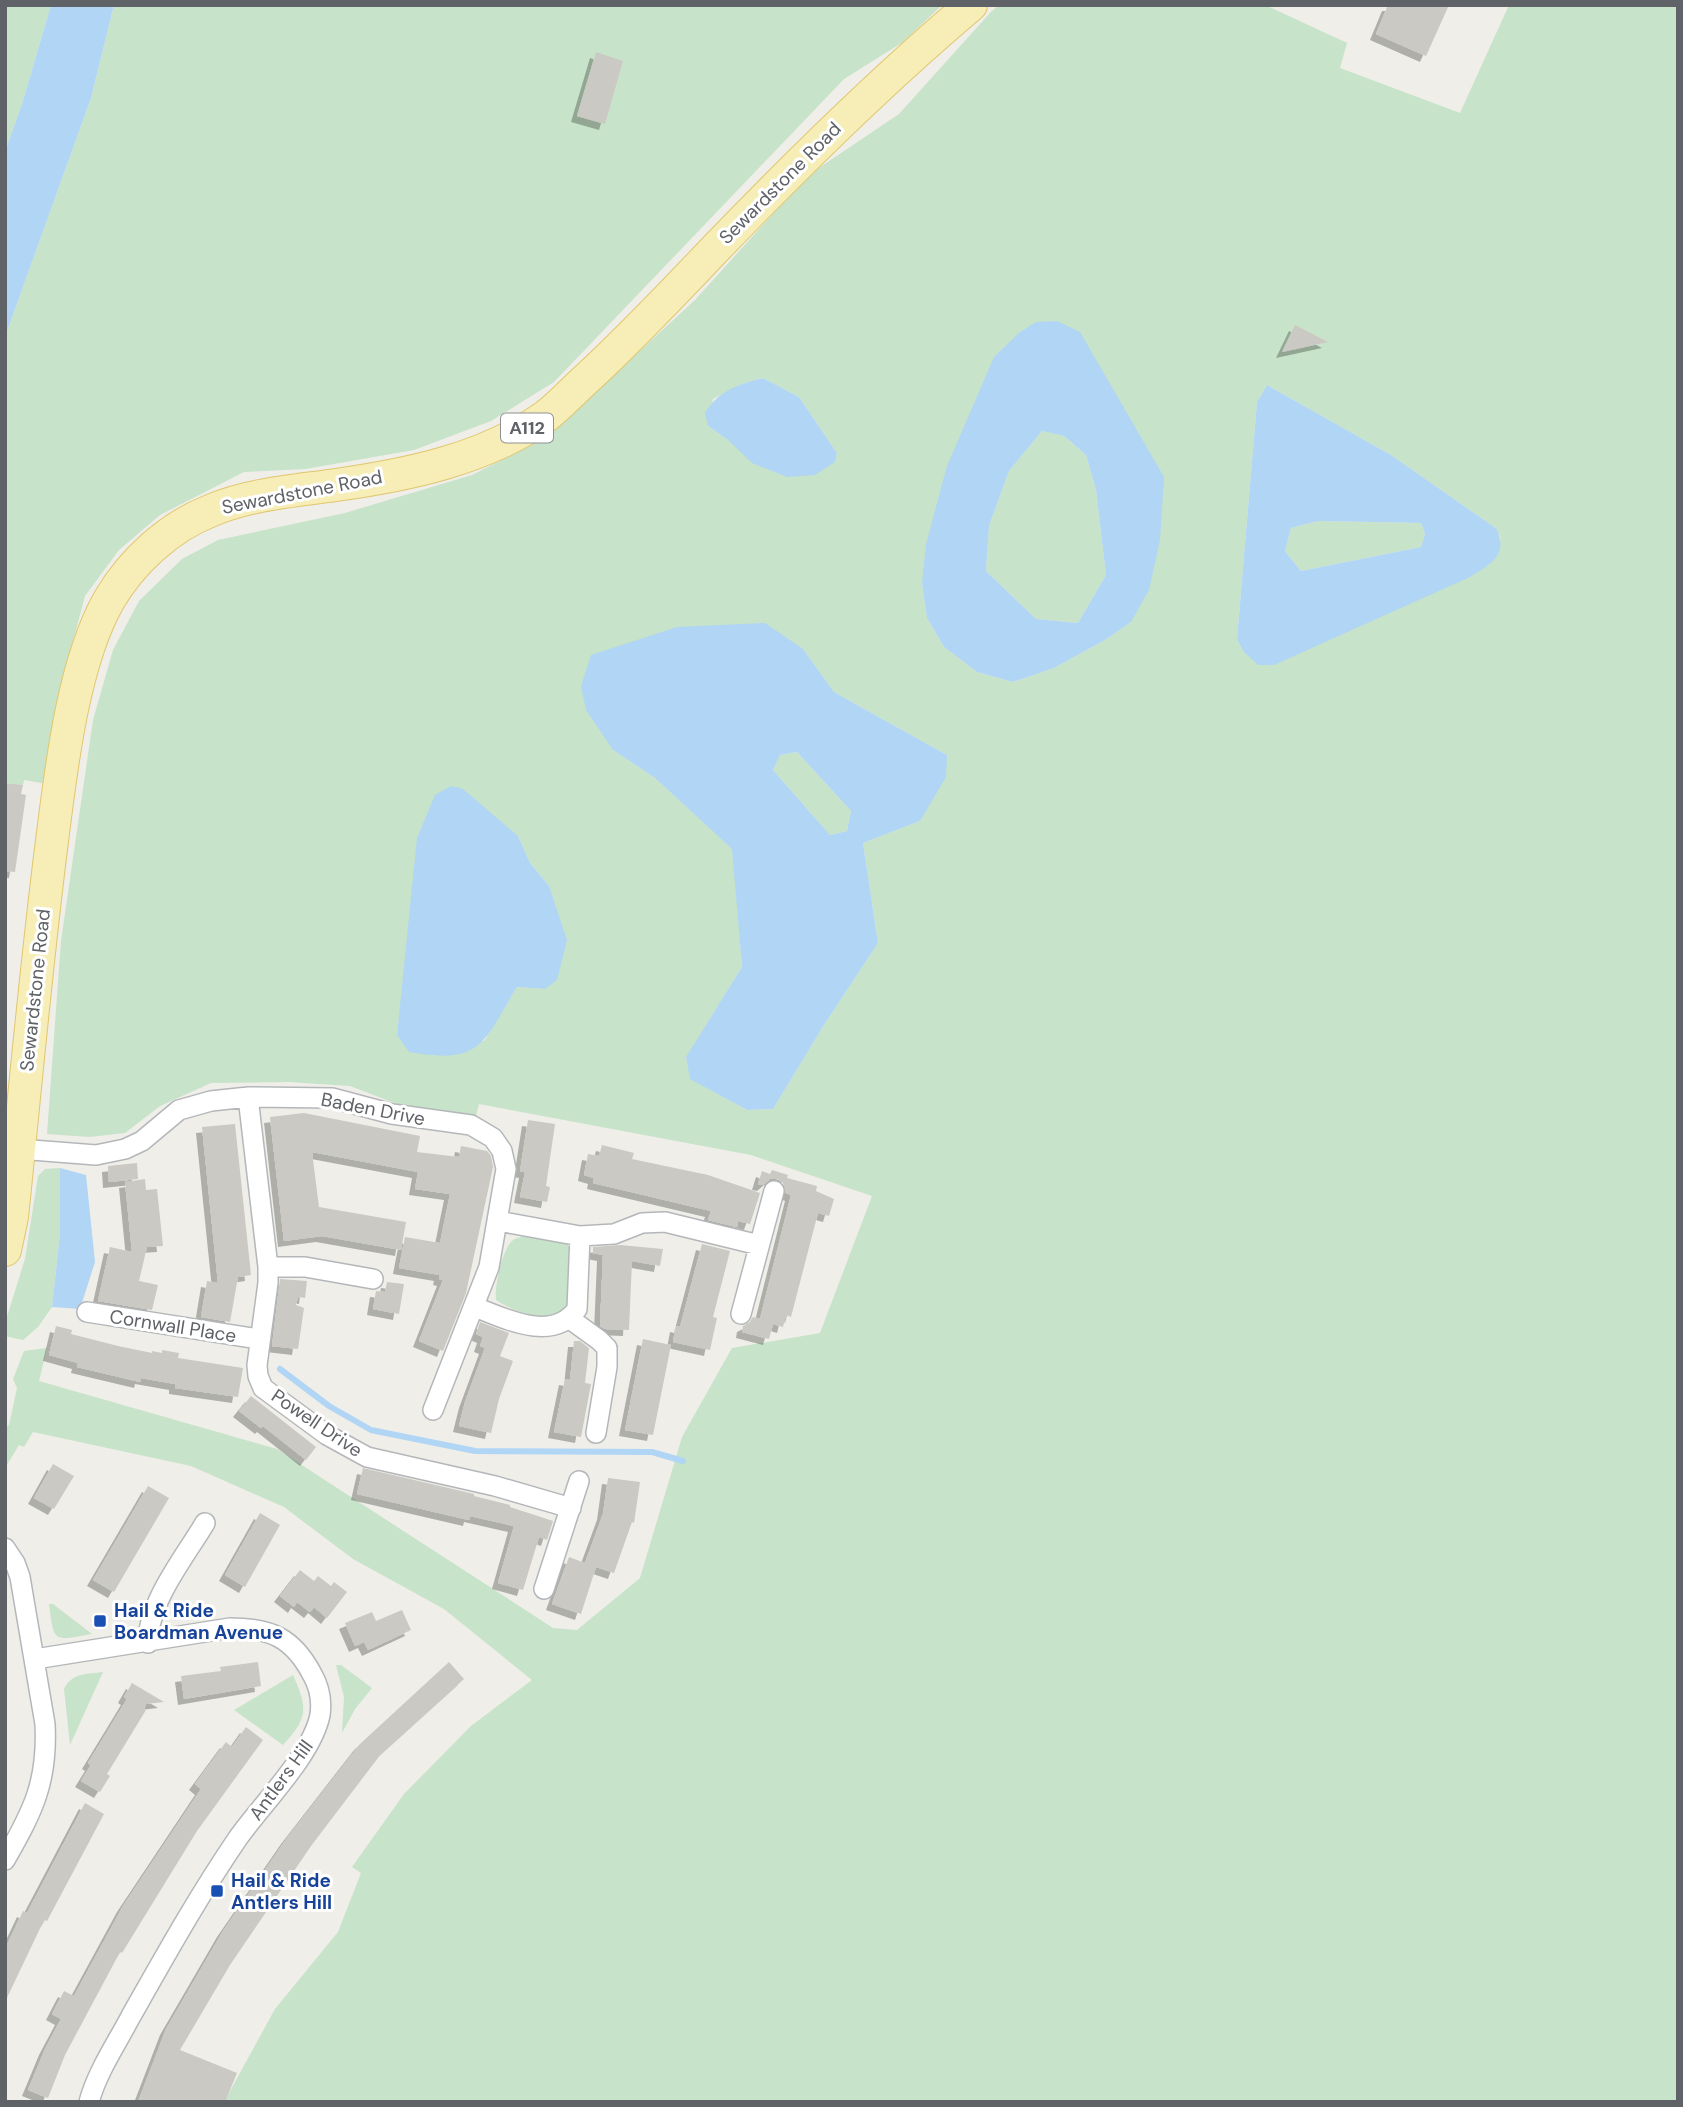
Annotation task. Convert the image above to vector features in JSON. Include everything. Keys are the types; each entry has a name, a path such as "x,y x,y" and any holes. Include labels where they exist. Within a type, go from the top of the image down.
{"main road":[{"name":"Sewardstone Road","path":"5,1250 12,1217 36,966 68,740 79,681 91,641 108,601 128,573 158,544 187,522 211,510 244,500 419,470 476,452 519,433 548,414 615,353 766,196 887,77 971,5"}],"street":[{"name":"Baden Drive","path":"19,1149 96,1155 125,1149 142,1141 180,1110 211,1101 248,1097 332,1098 391,1114 471,1125 493,1138 502,1151 506,1170 489,1267 433,1410"},
{"name":"Powell Drive","path":"248,1097 268,1267 259,1339 258,1376 263,1388 327,1435 367,1457 495,1486 570,1508"},
{"path":"741,1314 774,1191"},
{"path":"498,1221 580,1236 614,1234 642,1223 665,1223 759,1245"},
{"path":"475,1307 511,1321 543,1327 561,1324 570,1319 578,1309 580,1236"},
{"path":"268,1267 304,1267 373,1279"},
{"name":"Cornwall Place","path":"88,1312 259,1339"},
{"path":"570,1319 607,1348 607,1367 596,1433"},
{"path":"544,1590 579,1480"},
{"path":"148,1643 148,1628 156,1606 205,1523"},
{"path":"5,1548 20,1577 45,1724 46,1748 43,1775 30,1817 5,1860"},
{"name":"Antlers Hill","path":"35,1659 230,1628 265,1631 297,1649 315,1679 320,1695 320,1714 314,1734 237,1839 161,1962 89,2102"}],"green space":[{"path":"5,5 51,5 5,152"},
{"path":"114,5 942,5 903,42 844,79 554,382 491,421 414,450 305,469 244,472 160,515 119,550 85,596 60,690 47,784 24,780 23,785 5,783 5,337 91,98"},
{"path":"999,5 1265,5 1347,43 1340,68 1460,113 1509,5 1678,5 1678,2102 224,2102 275,2009 338,1932 361,1873 352,1867 404,1794 471,1726 532,1680 444,1609 353,1559 284,1507 191,1466 33,1432 24,1447 19,1445 5,1468 5,1428 9,1425 17,1388 13,1379 24,1351 47,1348 39,1381 277,1449 553,1628 577,1630 640,1578 682,1437 732,1348 820,1333 872,1196 751,1155 479,1104 476,1116 397,1104 350,1086 289,1082 211,1083 160,1106 125,1133 90,1137 47,1134 61,941 93,720 113,650 139,601 182,559 218,540 345,513 472,475 544,439 695,300 807,176 899,114","holes":["1057,321 1131,622 1105,640 1054,668 1013,682 977,672 944,647 927,618 922,584 1020,332 1036,323","763,378 799,397 837,453 835,462 728,440 708,426 713,399 745,383","1267,385 1391,455 1497,529 1501,539 1243,651 1237,639 1257,402","803,649 834,692 947,755 920,821 863,843 878,943 773,1109 747,1110 691,1079 686,1058 742,967 733,849 655,778 613,750","518,836 530,863 549,886 545,989 517,987 484,1041 397,1035 408,941"]},
{"path":"1042,431 1064,436 1086,455 1096,490 1106,575 1078,623 1036,619 986,571 989,526 1009,471"},
{"path":"1318,521 1421,523 1425,534 1421,547 1301,571 1285,551 1291,528"},
{"path":"797,752 851,811 847,831 830,835 773,770 780,755"},
{"path":"60,1168 60,1234 52,1307 38,1327 23,1340 5,1336 5,1323 25,1259 38,1176 45,1169"},
{"path":"527,1235 568,1244 571,1251 570,1306 554,1319 524,1313 496,1300 505,1252 513,1240"},
{"path":"49,1604 53,1604 92,1634 70,1638 58,1636 52,1626"},
{"path":"336,1665 341,1665 372,1688 355,1709 342,1733 344,1697"},
{"path":"103,1672 70,1745 64,1689 75,1677"},
{"path":"293,1675 301,1696 303,1713 297,1727 283,1745 234,1710"}],"water":[{"path":"51,5 114,5 91,98 5,337 5,152"},
{"path":"1057,321 1080,332 1164,477 1160,540 1149,590 1131,622 1105,640 1054,668 1013,682 977,672 944,647 927,618 922,584 926,544 947,466 994,357 1020,332 1036,322","holes":["1042,431 1064,436 1086,455 1096,490 1106,575 1078,623 1036,619 986,571 989,526 1009,471"]},
{"path":"763,378 799,397 837,453 835,462 815,475 787,477 752,463 728,440 708,426 705,413 716,399 738,386"},
{"path":"1267,385 1391,455 1497,529 1500,546 1496,558 1470,577 1274,665 1258,665 1243,651 1237,639 1257,402","holes":["1318,521 1421,523 1425,534 1421,547 1301,571 1285,551 1291,528"]},
{"path":"765,623 803,649 834,692 947,755 946,777 920,821 863,843 878,943 773,1109 747,1110 690,1079 686,1057 742,967 732,849 655,778 613,750 586,710 581,686 591,655 677,627","holes":["797,752 851,811 847,831 830,835 773,770 780,755"]},
{"path":"451,786 463,789 518,836 530,863 549,886 567,940 557,980 545,989 517,987 496,1023 478,1045 466,1052 433,1055 409,1052 397,1035 417,838 435,795"},
{"path":"60,1168 86,1175 95,1262 80,1309 52,1307 60,1234"}],"building":[{"path":"1388,5 1449,5 1426,56 1376,34"},
{"path":"596,52 623,61 605,124 577,116"},
{"path":"1295,325 1328,342 1282,352"},
{"path":"5,783 23,785 21,794 26,795 15,872 5,871"},
{"path":"304,1113 420,1136 417,1152 459,1157 461,1146 487,1151 491,1156 493,1167 466,1293 443,1351 419,1341 443,1280 439,1279 440,1275 399,1268 405,1237 440,1243 450,1194 415,1189 418,1172 312,1152 319,1207 406,1222 401,1250 322,1236 284,1241 270,1117"},
{"path":"528,1120 555,1124 546,1186 550,1187 547,1202 520,1197 525,1172 520,1171"},
{"path":"235,1124 251,1275 238,1277 230,1322 201,1317 207,1281 218,1283 202,1127"},
{"path":"602,1145 634,1153 632,1159 708,1175 760,1193 750,1224 738,1221 737,1227 708,1220 711,1211 593,1183 594,1178 584,1175 588,1154 599,1156"},
{"path":"137,1163 138,1179 109,1182 108,1166"},
{"path":"772,1170 788,1175 787,1178 817,1186 816,1191 834,1199 829,1216 818,1213 791,1317 786,1315 783,1327 773,1324 769,1339 742,1332 743,1326 753,1317 760,1319 791,1195 786,1193 783,1183 778,1179 770,1179 763,1185 758,1184 762,1171 770,1174"},
{"path":"145,1179 146,1190 157,1189 163,1246 147,1247 139,1281 158,1285 152,1310 98,1301 110,1247 132,1252 125,1182"},
{"path":"702,1244 730,1251 713,1317 717,1318 710,1350 673,1342 676,1326 680,1327"},
{"path":"620,1245 663,1249 660,1266 632,1261 629,1330 605,1329 600,1326 603,1255 593,1253 593,1247"},
{"path":"280,1279 307,1281 305,1298 298,1297 296,1305 304,1308 298,1349 272,1346"},
{"path":"387,1282 404,1284 399,1314 373,1309 376,1291 385,1292"},
{"path":"480,1322 509,1333 500,1356 513,1361 499,1399 491,1433 459,1426 485,1348 480,1346 483,1337 476,1334"},
{"path":"56,1326 72,1330 71,1334 118,1346 152,1353 162,1353 162,1350 179,1353 178,1358 243,1368 238,1397 175,1388 175,1384 141,1378 140,1382 77,1367 78,1363 49,1355"},
{"path":"643,1339 671,1345 653,1435 625,1430"},
{"path":"574,1341 580,1341 589,1348 585,1383 591,1384 581,1437 554,1432 565,1379 570,1380"},
{"path":"251,1396 316,1447 306,1460 239,1411"},
{"path":"53,1464 74,1476 54,1509 34,1498"},
{"path":"363,1468 474,1494 553,1521 547,1540 539,1537 523,1590 498,1583 514,1526 470,1516 469,1520 357,1494"},
{"path":"608,1478 640,1482 634,1523 632,1522 614,1573 596,1567 581,1614 552,1604 569,1557 585,1563 603,1514"},
{"path":"148,1486 169,1498 114,1592 93,1580"},
{"path":"260,1513 280,1525 245,1587 225,1575"},
{"path":"300,1570 314,1581 318,1576 331,1586 334,1582 347,1592 327,1618 314,1607 310,1612 297,1602 294,1607 280,1596"},
{"path":"402,1610 411,1630 368,1650 364,1642 355,1646 345,1623 372,1612 376,1621"},
{"path":"258,1662 261,1686 184,1699 181,1676 221,1671 220,1667"},
{"path":"449,1662 464,1679 381,1754 311,1846 230,1965 180,2050 237,2073 225,2102 138,2102 166,2029 223,1931 287,1838 360,1744"},
{"path":"132,1683 164,1702 146,1704 146,1710 107,1774 110,1776 100,1792 81,1781 91,1765 88,1763 127,1699 124,1697"},
{"path":"246,1727 263,1740 197,1831 122,1953 120,1952 65,2055 48,2098 28,2090 61,2019 52,2014 64,1991 74,1996 123,1906 201,1789 195,1784 226,1742 232,1747"},
{"path":"85,1803 104,1814 47,1921 44,1920 5,2002 5,1949 23,1911 27,1913"}],"waterway":[{"path":"280,1369 329,1406 371,1430 475,1451 652,1452 683,1461"}],"place":[{"name":"Hail & Ride Boardman Avenue","path":"100,1621"},
{"name":"Hail & Ride Antlers Hill","path":"217,1891"}]}
